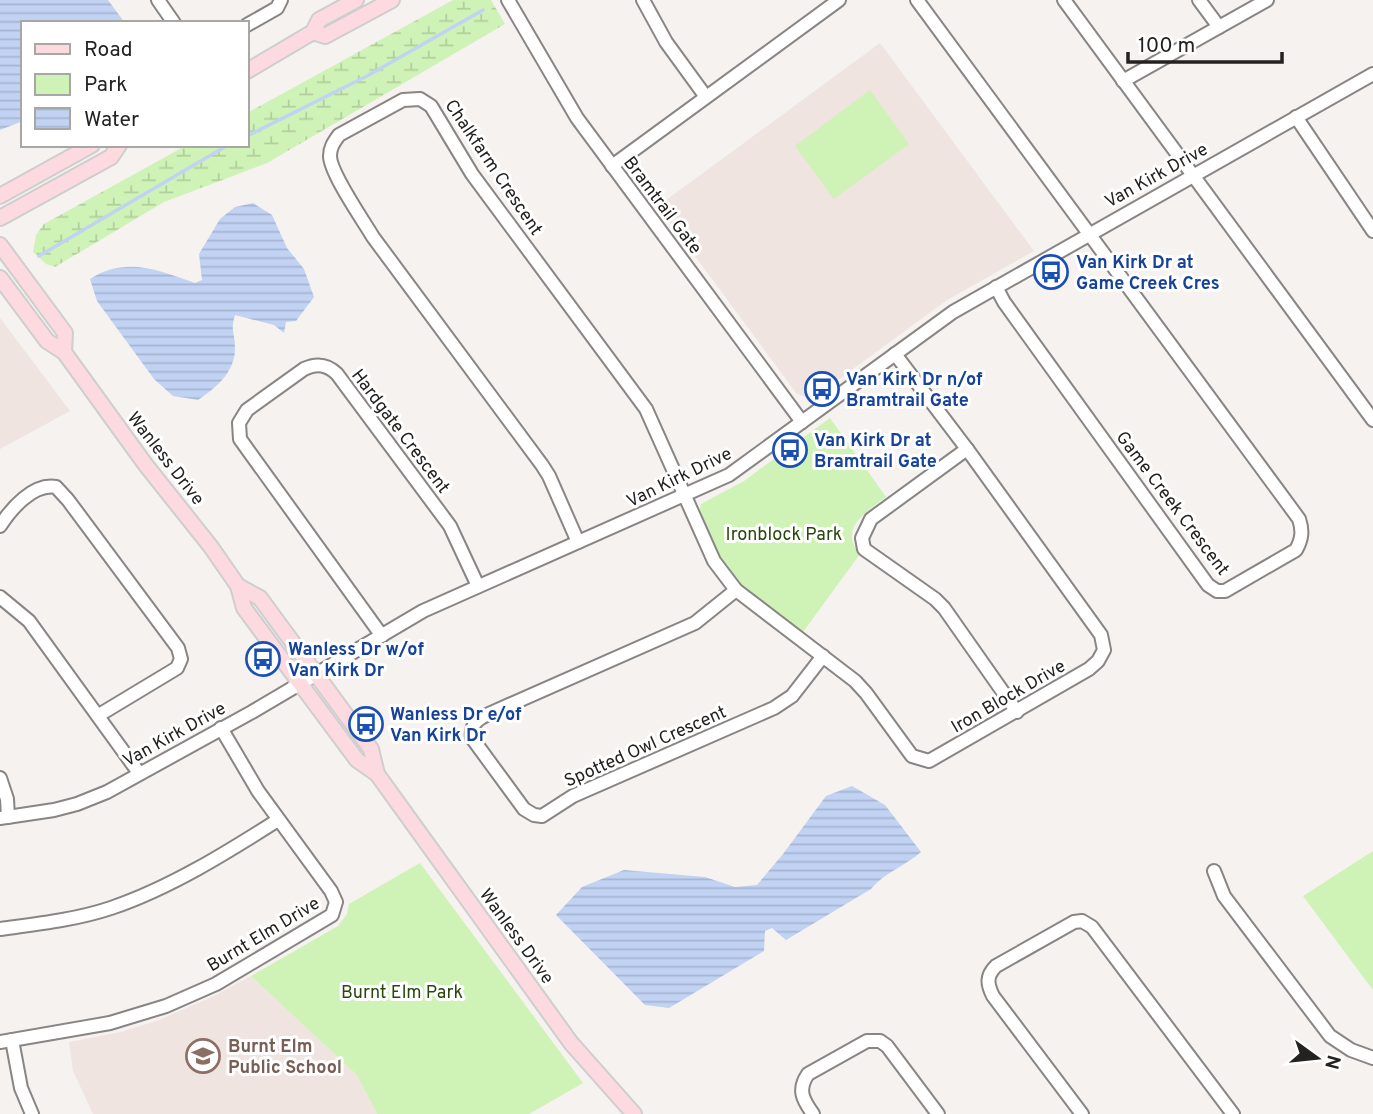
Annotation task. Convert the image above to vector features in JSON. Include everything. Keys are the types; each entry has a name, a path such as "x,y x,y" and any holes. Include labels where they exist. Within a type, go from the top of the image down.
{"main road":[{"path":"248,70 313,32 319,20 356,0"},
{"path":"313,32 326,36 392,0"},
{"path":"0,196 88,147"},
{"path":"0,218 111,157 118,147"},
{"name":"Wanless Drive","path":"0,245 65,333 64,352"},
{"name":"Wanless Drive","path":"0,278 47,341 64,352 145,464 211,547 239,586 244,608 357,760 377,774 571,1043 634,1114"},
{"name":"Wanless Drive","path":"239,586 260,598 317,674 371,748 377,774"}],"street":[{"path":"158,0 173,21"},
{"path":"248,24 277,8 281,0"},
{"name":"Bramtrail Gate","path":"508,0 564,100 802,422"},
{"path":"643,0 666,42 706,97"},
{"path":"612,166 839,0"},
{"path":"917,0 1089,233"},
{"path":"1064,0 1373,420"},
{"path":"1199,0 1219,27"},
{"path":"1124,81 1267,0"},
{"name":"Van Kirk Drive","path":"4,818 76,804 107,792 300,684 423,611 729,475 953,312 1192,174 1373,74"},
{"name":"Chalkfarm Crescent","path":"578,542 549,475 373,237 331,165 330,152 339,135 403,100 420,99 431,106 472,174 646,409 685,495"},
{"path":"1296,117 1373,231"},
{"name":"Game Creek Crescent","path":"996,287 1208,585 1217,591 1225,591 1296,550 1302,529 1299,519 1089,233"},
{"name":"Iron Block Drive","path":"685,495 715,561 736,590 823,656 866,693 905,749 917,759 936,759 1089,669 1098,661 1104,650 1101,635 895,354"},
{"name":"Hardgate Crescent","path":"383,636 240,439 239,423 247,411 304,369 324,365 337,374 450,526 478,586"},
{"path":"967,449 871,519 862,538 864,549 944,608 1017,712"},
{"path":"0,526 9,512 31,494 44,488 56,487 178,648 181,659 177,668 99,715"},
{"name":"Spotted Owl Crescent","path":"736,590 695,623 475,722 471,729 472,738 524,809 534,815 547,814 573,796 774,708 792,696 823,656"},
{"path":"0,597 29,621 139,773"},
{"name":"Burnt Elm Drive","path":"6,1041 123,1020 166,1006 216,984 332,915 336,906 334,897 258,791 220,728"},
{"path":"0,778 7,799 4,818"},
{"path":"0,929 76,918 130,901 169,884 278,820"},
{"path":"1214,871 1224,897 1329,1036 1351,1050 1373,1058"},
{"path":"1082,1114 993,996 988,980 990,972 996,966 1074,922 1083,921 1092,927 1233,1114"},
{"path":"813,1114 802,1096 803,1082 808,1074 867,1041 874,1040 887,1046 938,1114"},
{"path":"6,1041 32,1114"}],"shaded area":[{"path":"880,43 1034,251 947,300 812,399 797,394 658,206"},
{"path":"0,318 70,411 0,449"},
{"name":"Burnt Elm Public School","path":"251,976 357,1075 377,1114 93,1114 73,1071 69,1042 121,1032 159,1020 212,997"}],"green space":[{"path":"453,0 491,0 505,24 267,163 164,202 55,267 46,264 33,252 36,235 44,224 183,147 248,147 248,112"},
{"path":"870,90 909,144 834,199 795,146"},
{"name":"Ironblock Park","path":"830,418 886,497 864,514 853,528 854,545 860,554 803,632 739,584 719,555 700,510 701,504 744,481"},
{"path":"1373,851 1373,990 1303,896"},
{"name":"Burnt Elm Park","path":"420,863 583,1083 529,1114 377,1114 357,1075 251,976 338,926 347,914 349,904"}],"water":[{"path":"0,0 108,0 124,21 21,21 21,122 0,130"},
{"path":"253,203 272,215 287,248 304,269 314,297 296,321 286,322 284,333 274,325 235,315 234,357 224,378 198,400 173,396 154,379 97,301 90,279 116,268 129,267 155,270 195,283 202,280 199,254 220,219 235,207"},
{"path":"852,786 885,805 921,852 882,878 871,889 786,940 772,928 765,931 764,951 669,1008 645,1005 556,915 582,887 624,870 705,877 735,887 757,885 826,796"}],"waterway":[{"path":"248,136 367,76 483,10"},
{"path":"39,256 225,147"}],"place":[{"name":"Van Kirk Dr at Game Creek Cres","path":"1051,272"},
{"name":"Van Kirk Dr n/of Bramtrail Gate","path":"822,389"},
{"name":"Van Kirk Dr at Bramtrail Gate","path":"790,450"},
{"name":"Wanless Dr w/of Van Kirk Dr","path":"263,659"},
{"name":"Wanless Dr e/of Van Kirk Dr","path":"366,724"},
{"name":"Burnt Elm Public School","path":"203,1056"}]}
